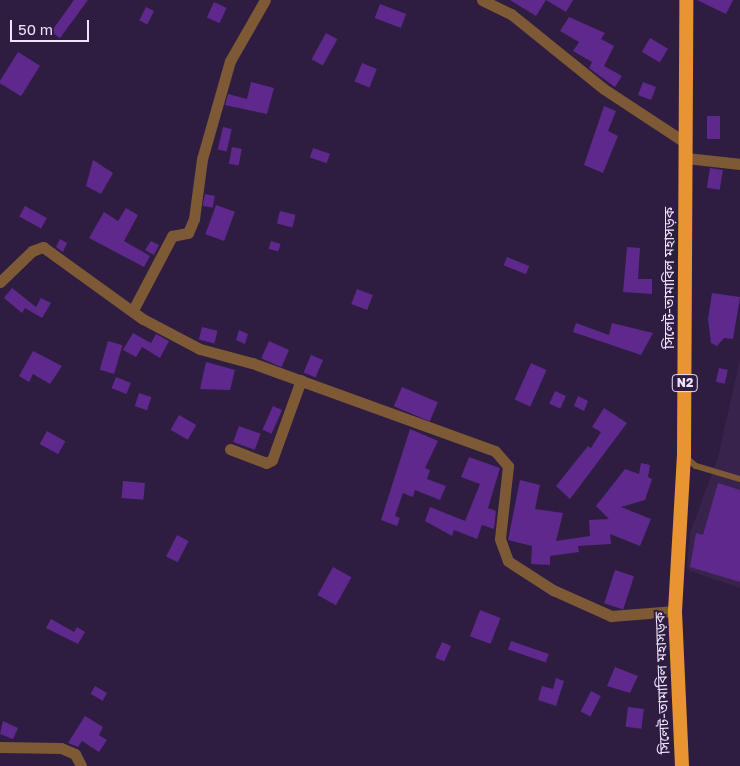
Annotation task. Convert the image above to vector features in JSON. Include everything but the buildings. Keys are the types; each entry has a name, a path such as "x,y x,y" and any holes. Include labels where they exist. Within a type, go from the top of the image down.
{"highway":[{"name":"সিলেট-তামাবিল মহাসড়ক","path":"682,766 675,611 684,456 686,0"}],"street":[{"path":"133,310 172,236 188,233 194,219 202,159 230,60 265,0"},
{"path":"482,0 511,14 604,89 686,143"},
{"path":"686,158 740,164"},
{"path":"0,282 32,250 43,248 133,310 200,349 301,380 495,451 508,466 500,539 508,561 553,590 611,616 675,611"},
{"path":"230,449 266,463 272,460 301,380"},
{"path":"0,747 61,748 75,754 81,766"}],"lane":[{"path":"684,456 696,466 740,479"}],"shaded area":[{"path":"740,359 740,588 690,571 687,567 690,533 718,458"}]}
